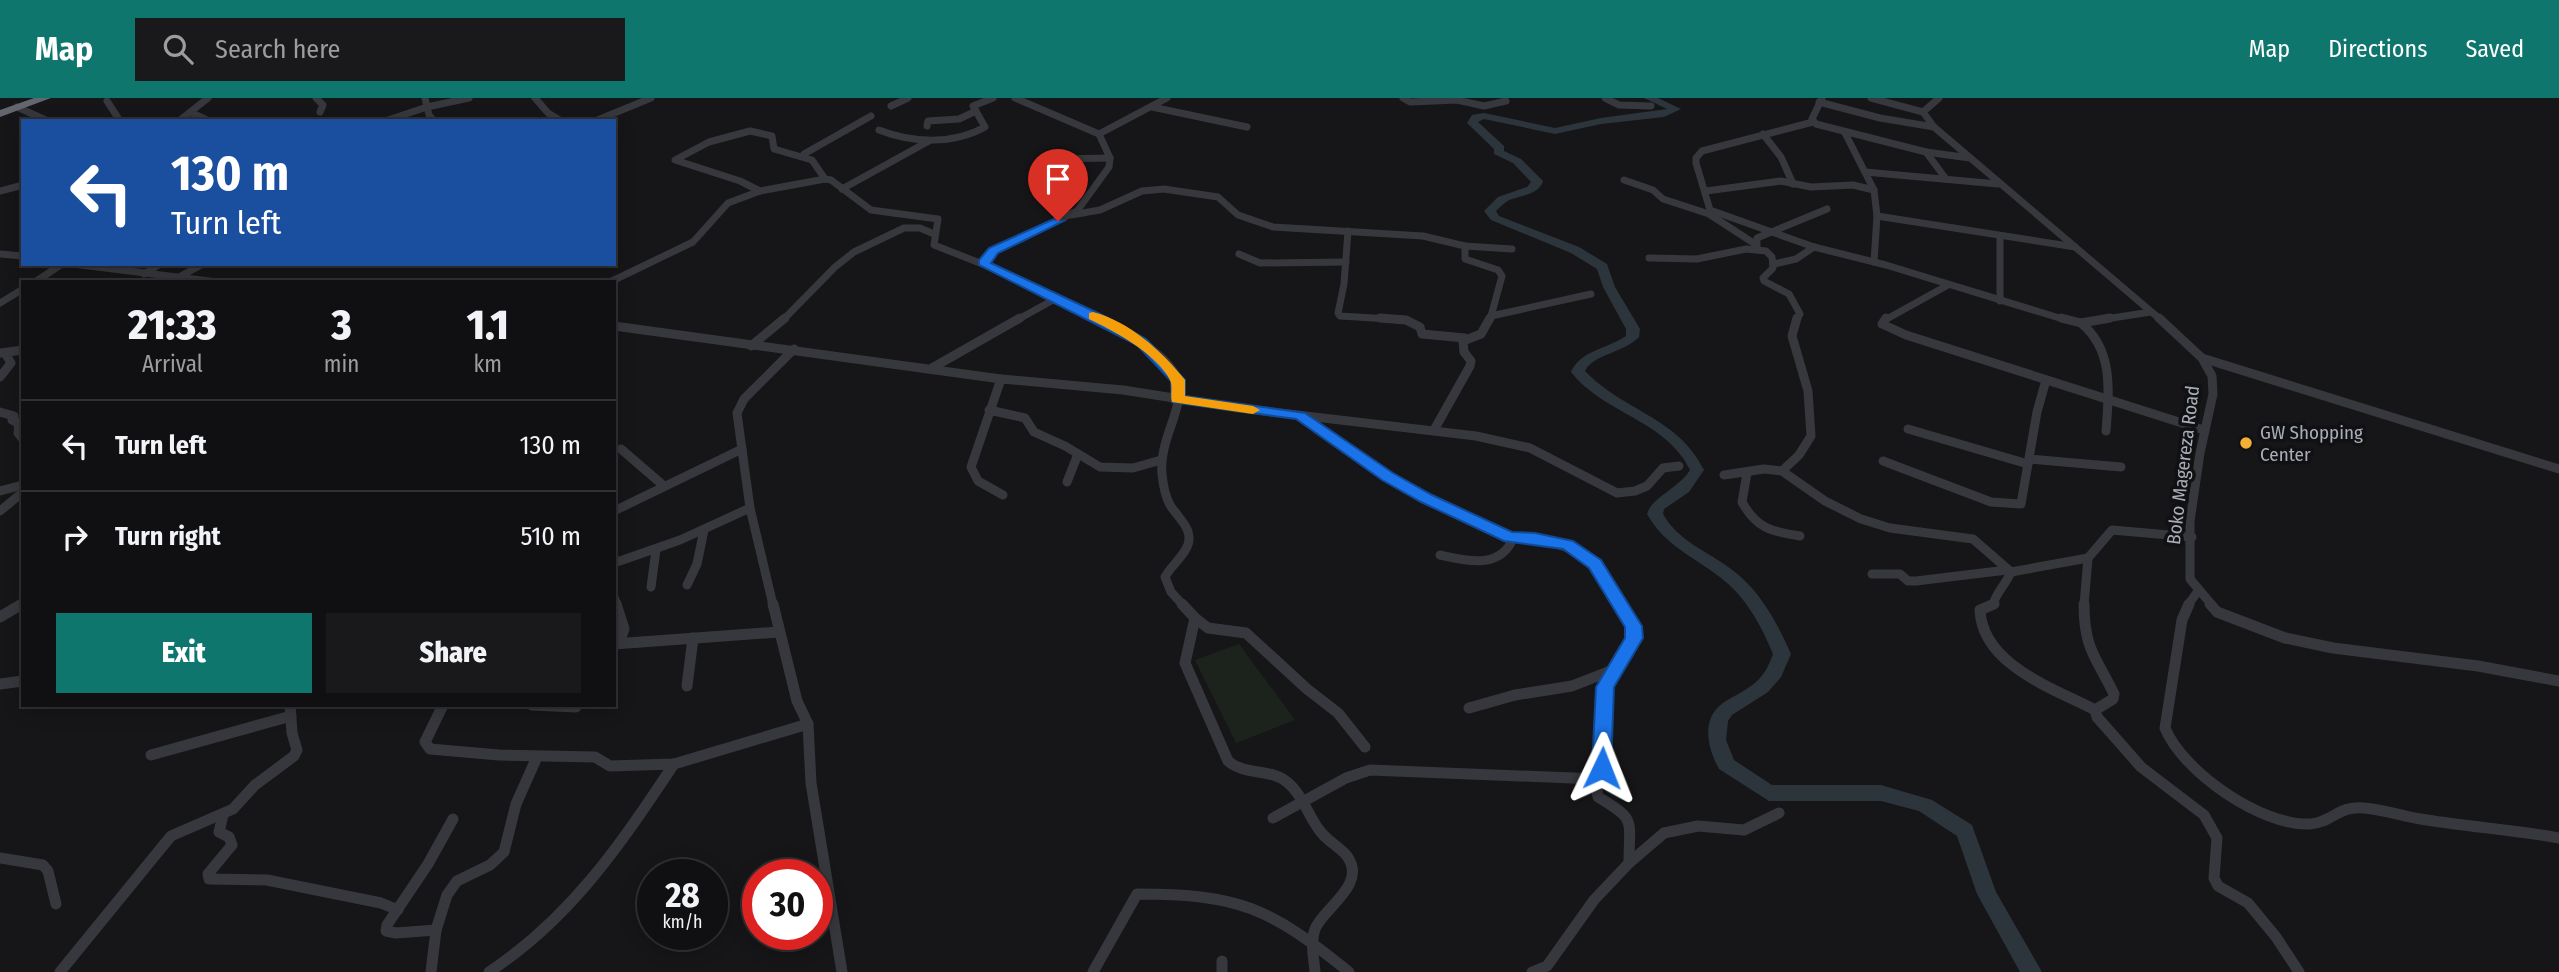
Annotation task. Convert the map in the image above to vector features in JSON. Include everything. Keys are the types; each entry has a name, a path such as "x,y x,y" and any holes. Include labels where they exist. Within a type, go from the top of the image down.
{"highway":[{"path":"0,114 46,98"}],"street":[{"path":"182,119 208,98"},
{"path":"316,98 323,105 320,112"},
{"path":"425,98 433,119"},
{"path":"391,119 427,107 469,98"},
{"path":"535,98 548,113 558,119"},
{"path":"600,119 651,98"},
{"path":"891,106 908,98"},
{"path":"842,189 930,141 983,129 985,124 976,111 975,104 993,98"},
{"path":"1015,98 1065,117 1099,134 1110,158 1109,167 1082,206 1071,215"},
{"path":"1099,134 1167,98"},
{"path":"1403,98 1410,102 1457,100 1484,106 1506,100"},
{"path":"1605,98 1619,105 1651,106"},
{"path":"1871,98 1923,112 1939,98"},
{"path":"1813,122 1820,100 1880,118 1934,127"},
{"path":"107,101 119,119"},
{"path":"17,107 44,119"},
{"path":"1152,107 1247,127"},
{"path":"927,126 928,121 959,119 976,111"},
{"name":"Boko Magereza Road","path":"1923,112 1934,127 2202,358 2212,376 2213,394 2204,430 2190,521 2190,579 2198,591"},
{"path":"192,113 205,119"},
{"path":"804,154 871,116"},
{"path":"1970,158 1926,152 1845,133 1813,122 1708,148 1698,154 1696,163 1706,191 1708,207 1714,213 1770,233 2044,315 2086,324 2151,312"},
{"path":"760,191 740,181 675,160 738,133 754,130 772,136 774,149 804,154 818,166 825,179 871,210 938,219 934,245 985,265 1123,330 1142,342 1178,380 1177,399 1161,460 1169,502 1188,529 1190,542 1165,577 1171,592 1195,618 1210,629 1238,629 1246,633 1307,689 1338,713 1365,747"},
{"path":"879,130 894,137 930,141"},
{"path":"1845,133 1874,190 1877,216 1874,262"},
{"path":"1763,134 1781,157 1793,184"},
{"path":"1926,152 1946,178"},
{"path":"1055,159 1110,158"},
{"path":"1865,172 1999,184"},
{"path":"614,280 693,242 729,203 760,191 825,179"},
{"path":"1624,180 1653,190 1663,199 1709,214 1744,243 1768,255 1774,264"},
{"path":"1706,191 1770,182 1811,187 1853,185 1874,190"},
{"path":"0,191 21,186"},
{"path":"985,265 988,256 1002,245 1071,215 1100,210 1142,191 1164,189 1218,197 1238,215 1273,227 1423,236 1465,246 1512,249"},
{"path":"1756,247 1757,238 1827,209"},
{"path":"1877,216 2076,247"},
{"path":"751,346 779,326 835,267 854,252 904,228 920,228 934,234"},
{"path":"1348,231 1338,313 1340,316 1406,320 1420,327 1422,334 1465,338 1485,331 1492,316 1501,273 1462,257 1465,246"},
{"path":"2000,236 2000,301"},
{"path":"1649,258 1705,258 1744,243"},
{"path":"1782,471 1809,442 1812,427 1804,376 1791,336 1800,314 1798,307 1789,294 1763,278 1774,264 1796,259 1814,247"},
{"path":"0,254 21,256"},
{"path":"1239,254 1260,263 1346,262"},
{"path":"38,280 59,266"},
{"path":"84,266 198,280"},
{"path":"101,269 106,266"},
{"path":"143,274 157,266"},
{"path":"179,278 200,266"},
{"path":"1948,285 1886,318 1882,324 1906,335 2204,430"},
{"path":"0,303 21,290"},
{"path":"1492,316 1591,294"},
{"path":"932,368 1055,299"},
{"path":"2086,324 2106,365 2106,431"},
{"path":"616,326 1001,379 1123,390 1300,416 1434,430 1516,443 1617,493 1635,491 1647,486 1663,468 1679,466"},
{"path":"1434,430 1470,366 1471,361 1462,347 1465,338"},
{"path":"794,349 738,406 750,508 797,701 808,724 811,783 842,972"},
{"path":"3,353 21,350"},
{"path":"0,376 11,363 3,353"},
{"path":"2202,358 2559,469"},
{"path":"1001,379 971,467 978,481 1003,495"},
{"path":"1883,461 1991,502 2016,505 2024,499 2037,412 2046,380"},
{"path":"989,410 1025,418 1031,430 1106,468 1133,468 1161,460"},
{"path":"0,412 14,416 12,420 19,423 18,433 21,437"},
{"path":"1300,416 1388,476 1426,498 1509,538 1535,538 1567,544 1595,564 1633,626 1634,638 1630,649 1605,687 1604,755 1597,779 1598,797 1625,813 1629,820 1629,863"},
{"path":"1908,429 2029,461 2120,467"},
{"path":"621,449 664,486"},
{"path":"616,510 742,449"},
{"path":"1067,482 1078,454"},
{"path":"1724,475 1764,469 1782,471 1825,501 1861,519 1890,528 1973,539 1982,544 2009,571"},
{"path":"1747,473 1742,502 1756,525 1769,532 1800,536"},
{"path":"0,491 21,486"},
{"path":"0,511 21,494"},
{"path":"616,562 656,550 750,508"},
{"path":"687,585 697,564 704,530"},
{"path":"1872,574 1900,574 1908,581 1916,581 2009,571 2088,558 2097,554 2106,533 2112,530 2192,537"},
{"path":"1440,555 1475,562 1486,561 1503,554 1512,544 1509,538"},
{"path":"651,587 656,550"},
{"path":"2088,558 2085,576 2085,625 2091,654 2113,694 2113,699 2095,710"},
{"path":"2009,571 2006,585 1994,599 1994,605 1980,610 1978,618 1985,632 2001,653 2043,687 2095,710 2119,745 2141,767 2204,815 2217,838 2214,878 2218,886 2248,903 2276,937 2299,972"},
{"path":"2559,681 2479,666 2333,648 2285,638 2217,612 2198,591 2182,620 2165,728 2171,743 2185,761 2211,783 2268,814 2294,822 2320,822 2337,811 2351,807 2559,838"},
{"path":"616,603 624,629 617,643"},
{"path":"0,617 21,604"},
{"path":"1195,618 1185,663 1228,761 1240,770 1276,775 1284,780 1293,788 1318,828 1348,857 1350,875 1343,897 1318,923 1312,945 1315,972"},
{"path":"617,643 779,632"},
{"path":"687,686 693,638"},
{"path":"1469,708 1515,695 1572,686 1616,668"},
{"path":"0,684 18,681"},
{"path":"442,707 426,738 426,747 537,757 595,757 610,766 674,764 808,724"},
{"path":"61,972 162,844 171,836 223,815 255,785 296,754 290,710 151,755"},
{"path":"431,972 436,930 452,886 464,876 499,859 504,852 516,804 537,757"},
{"path":"489,972 527,948 602,868 674,764"},
{"path":"1273,818 1303,805 1350,775 1384,769 1597,779"},
{"path":"1532,972 1548,969 1577,922 1629,863 1664,833 1698,826 1744,830 1779,813"},
{"path":"223,815 219,832 229,837 232,845 208,874 209,879 282,882 381,903 398,910"},
{"path":"436,930 389,933 387,925 428,864 453,818"},
{"path":"0,858 43,865 48,871 56,904"},
{"path":"1093,972 1138,894 1210,897 1237,902 1264,913 1349,972"}],"shaded area":[{"path":"1239,644 1295,720 1236,743 1195,660"}],"waterway":[{"path":"1649,98 1676,109 1664,114 1601,121 1555,131 1484,116 1476,117 1472,123 1500,148 1498,152 1517,161 1537,181 1536,186 1531,189 1502,199 1490,211 1495,218 1575,250 1603,267 1609,287 1633,329 1632,337 1615,349 1587,359 1578,372 1606,396 1660,428 1689,454 1697,470 1683,489 1657,507 1655,514 1668,534 1726,573 1744,589 1766,621 1782,654 1775,672 1762,687 1726,710 1719,719 1717,740 1726,764 1769,793 1881,793 1925,805 1965,831 1987,894 2031,972"}],"slow traffic":[{"path":"1093,316 1123,330 1154,353 1178,380 1180,393 1177,399 1253,410"}],"place":[{"name":"GW Shopping Center","path":"2246,443"}],"route":[{"path":"1058,221 1002,245 988,256 985,265 1123,330 1142,342 1178,380 1180,393 1177,399 1300,416 1388,476 1426,498 1509,538 1535,538 1567,544 1595,564 1633,626 1634,638 1630,649 1609,677 1605,687 1602,768"}]}
